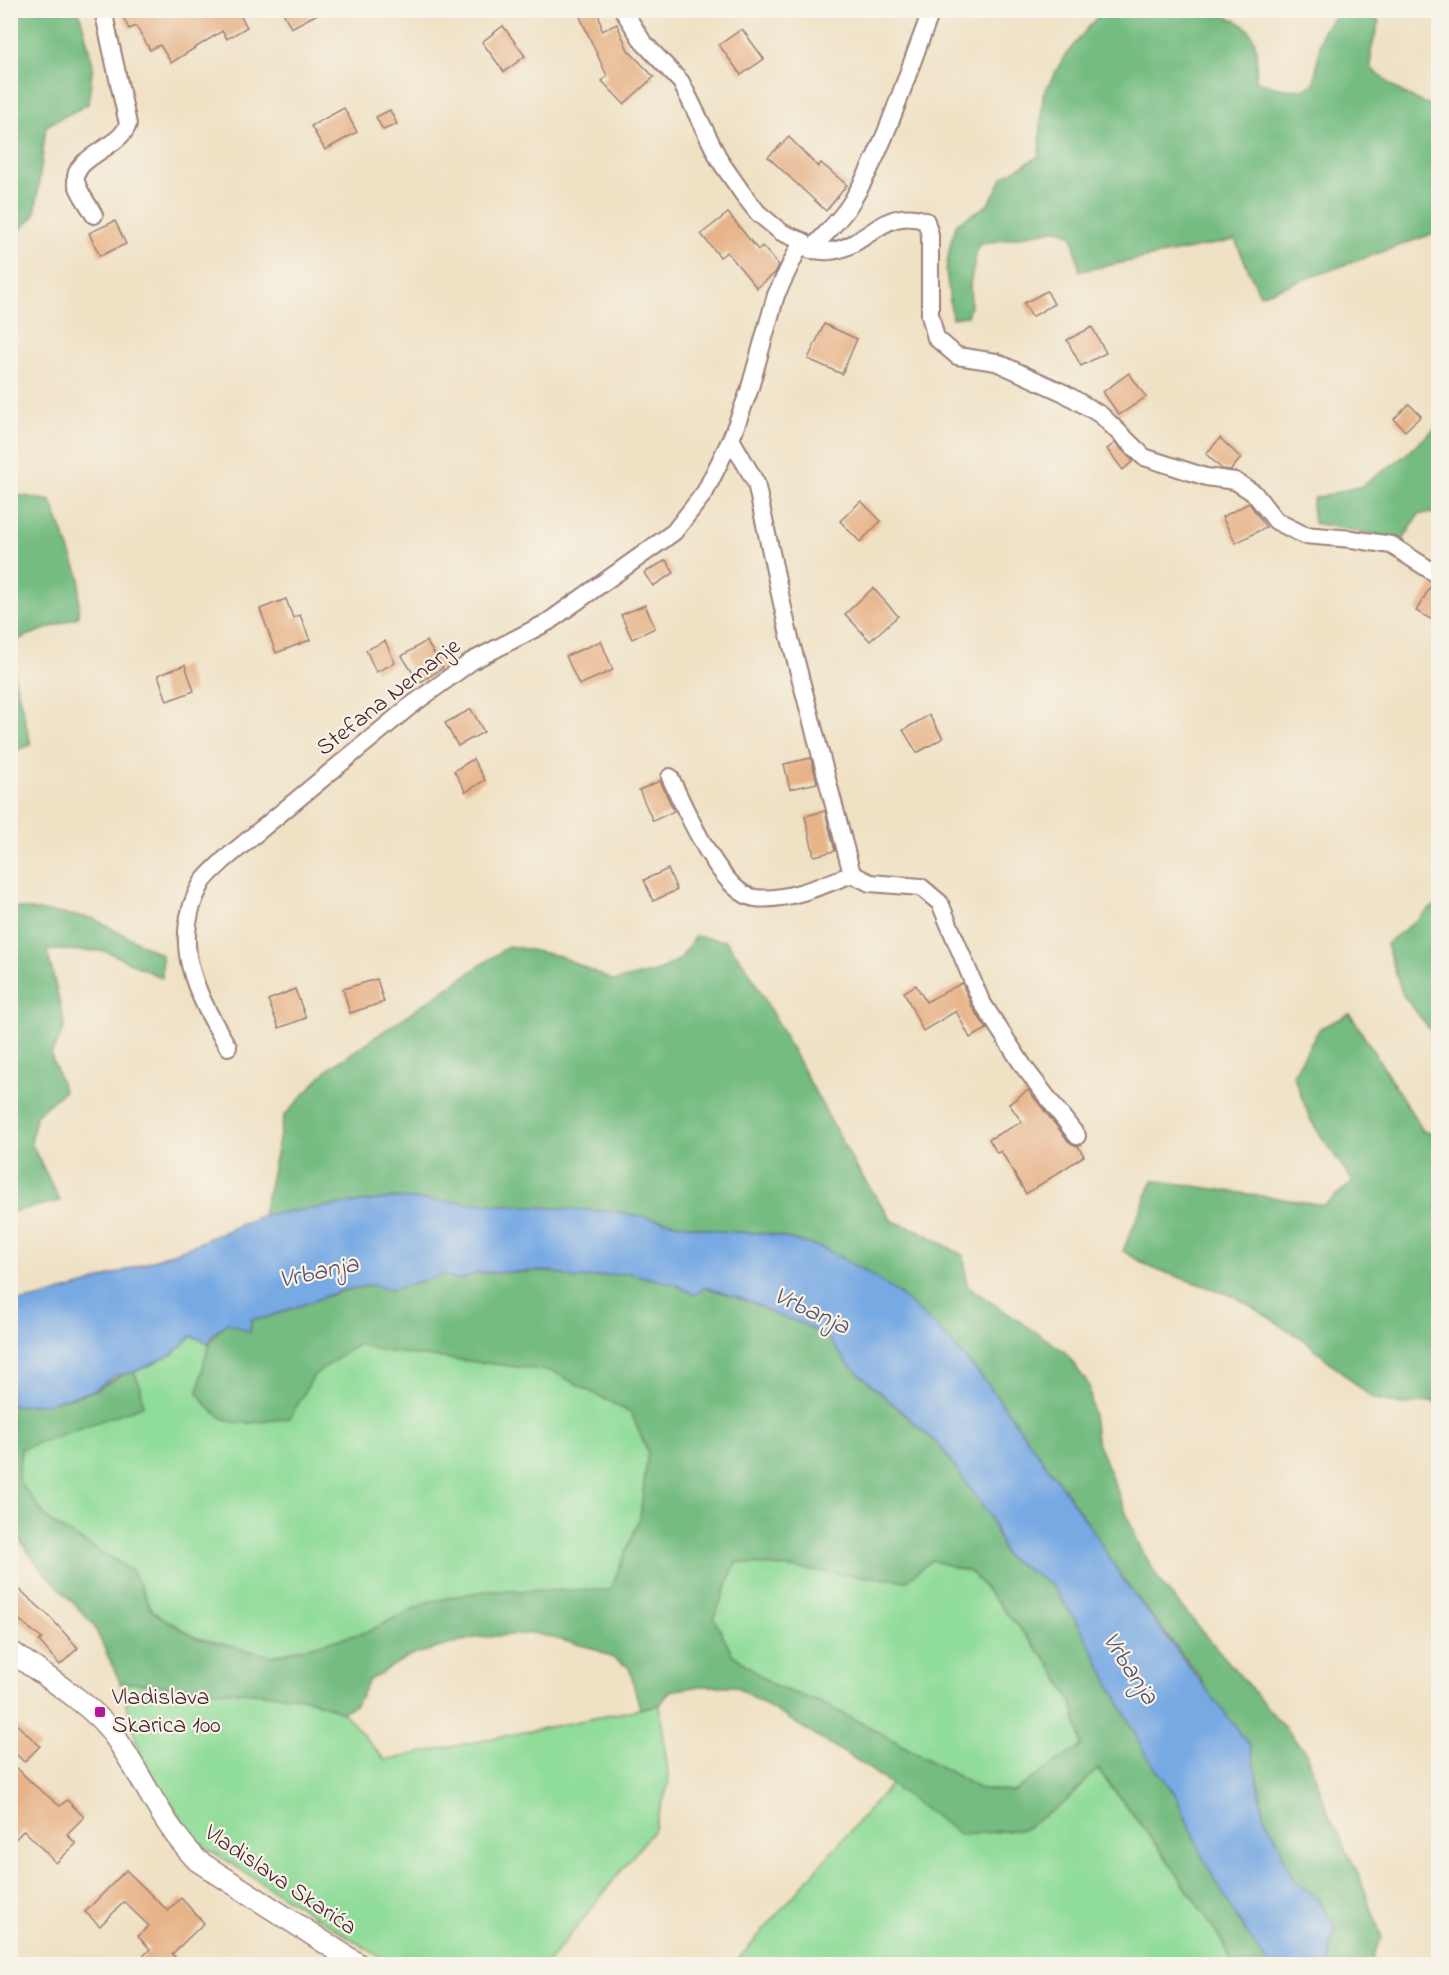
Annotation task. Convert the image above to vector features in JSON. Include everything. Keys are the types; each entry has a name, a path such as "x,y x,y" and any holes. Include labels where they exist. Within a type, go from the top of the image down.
{"street":[{"path":"94,215 76,181 78,172 85,160 118,141 128,124 103,10"},
{"path":"622,10 643,42 681,82 720,161 748,201 758,213 782,232 807,245 831,251 861,238 895,217 915,217 926,221 930,235 930,315 936,339 957,356 996,362 1064,393 1101,415 1144,457 1206,477 1235,481 1254,493 1276,520 1304,535 1391,545 1438,575"},
{"name":"Stefana Nemanje","path":"228,1047 208,1012 189,966 186,927 202,882 224,860 409,707 472,661 548,622 674,532 705,492 731,439 749,391 776,295 807,245 851,203 863,182 883,140 932,10"},
{"path":"731,439 756,483 788,631 852,874"},
{"path":"670,777 706,849 736,891 754,898 804,893 852,874 870,883 921,887 940,903 981,1001 1024,1067 1077,1136"},
{"name":"Vladislava Skarića","path":"10,1651 92,1712 110,1729 181,1844 198,1861 358,1965"}],"green space":[{"path":"11,10 79,11 93,65 88,104 46,126 35,215 11,239"},
{"path":"1183,10 1226,17 1242,24 1252,35 1256,52 1256,81 1293,90 1314,84 1322,32 1337,14 1363,14 1379,21 1371,51 1371,68 1410,97 1438,106 1438,232 1260,295 1235,240 1080,271 1072,235 1058,229 978,245 970,284 971,304 967,316 952,318 946,270 957,223 988,205 1003,177 1039,156 1043,95 1064,57 1102,11"},
{"path":"1438,426 1438,513 1419,514 1403,540 1314,523 1312,505 1314,498 1362,486 1403,457"},
{"path":"11,494 51,501 80,578 78,617 19,639 11,649"},
{"path":"11,664 31,745 10,752"},
{"path":"1438,903 1438,1040 1403,995 1386,944"},
{"path":"11,907 92,918 162,955 162,978 106,951 47,950 65,1026 51,1055 64,1091 36,1115 31,1143 60,1201 11,1212"},
{"path":"695,936 726,941 749,971 856,1167 892,1221 918,1230 964,1256 967,1286 1064,1351 1089,1385 1096,1439 1140,1547 1161,1583 1307,1754 1329,1816 1359,1875 1382,1938 1371,1964 1329,1964 1335,1927 1317,1899 1294,1881 1279,1842 1264,1817 1258,1781 1199,1676 1124,1581 1087,1522 988,1384 938,1328 870,1274 823,1248 770,1234 719,1231 616,1212 393,1198 263,1215 284,1116 327,1070 509,946 560,956 614,981 659,971 680,959"},
{"path":"1350,1014 1423,1131 1438,1135 1438,1404 1434,1401 1402,1405 1372,1398 1303,1339 1236,1297 1150,1267 1123,1251 1153,1180 1324,1205 1353,1182 1311,1121 1293,1075 1320,1028"},
{"path":"551,1271 575,1279 628,1273 675,1284 695,1295 705,1287 754,1303 778,1316 804,1324 829,1339 847,1363 940,1446 991,1518 1005,1556 1052,1585 1081,1628 1146,1755 1175,1794 1203,1858 1268,1964 1232,1964 1225,1946 1162,1852 1098,1769 1064,1803 1024,1829 961,1835 861,1763 735,1686 699,1686 670,1691 660,1705 640,1709 629,1667 596,1649 534,1633 473,1638 409,1656 369,1680 357,1703 343,1712 303,1697 120,1682 93,1624 37,1564 11,1528 11,1406 76,1396 95,1390 122,1375 134,1372 141,1388 143,1406 21,1449 18,1480 50,1522 133,1571 152,1611 196,1638 272,1656 367,1632 427,1602 485,1591 610,1590 640,1518 648,1452 631,1413 552,1371 384,1351 358,1344 314,1375 290,1418 238,1423 217,1415 198,1393 209,1346 227,1322 250,1332 251,1319 265,1318 341,1291 372,1285 391,1290 443,1275 459,1280 477,1273","holes":["932,1560 972,1573 1050,1664 1072,1702 1082,1745 1013,1792 980,1789 868,1726 819,1702 774,1686 732,1654 714,1618 736,1562 906,1581"]},
{"path":"192,1336 209,1343 198,1393 290,1418 314,1375 358,1344 384,1351 553,1371 631,1413 648,1452 640,1518 610,1590 485,1591 427,1602 367,1632 272,1656 196,1638 152,1611 133,1571 50,1522 18,1480 21,1449 55,1436 141,1388 134,1372 154,1364"},
{"path":"932,1560 972,1573 1050,1664 1072,1702 1082,1745 1013,1792 980,1789 868,1726 819,1702 774,1686 732,1654 714,1618 736,1562 778,1566"},
{"path":"120,1682 303,1697 343,1712 385,1760 660,1705 669,1783 653,1831 547,1964 391,1964 197,1842 142,1761"},
{"path":"1097,1769 1162,1852 1225,1946 1232,1964 734,1964 891,1784 961,1835 1024,1829 1064,1803"}],"water":[{"name":"Vrbanja","path":"393,1198 616,1212 719,1231 770,1234 823,1248 870,1274 899,1294 938,1328 988,1384 1087,1522 1124,1581 1250,1746 1264,1817 1279,1842 1284,1860 1294,1881 1317,1899 1335,1927 1329,1964 1268,1964 1237,1918 1203,1858 1175,1794 1146,1755 1081,1628 1052,1585 1005,1556 991,1518 940,1446 847,1363 829,1339 804,1324 778,1316 754,1303 705,1287 695,1295 675,1284 628,1273 575,1279 551,1271 477,1273 459,1280 443,1275 391,1290 372,1285 341,1291 265,1318 251,1319 250,1332 227,1323 213,1334 209,1343 192,1336 173,1354 134,1372 114,1376 95,1390 46,1404 11,1406 11,1303 87,1284 187,1248 263,1215"}],"building":[{"path":"120,10 237,10 247,27 227,39 222,31 171,63 160,45 150,50 136,26 129,29"},
{"path":"282,10 325,10 291,28"},
{"path":"577,10 598,10 602,31 617,24 628,50 654,77 624,104 602,81 607,76"},
{"path":"503,26 525,56 504,72 482,42"},
{"path":"742,29 764,59 741,75 719,45"},
{"path":"344,108 357,132 325,150 311,126"},
{"path":"390,110 397,124 383,130 376,117"},
{"path":"789,137 818,167 821,163 847,185 826,211 768,157"},
{"path":"728,213 758,250 762,246 779,265 775,273 757,288 727,252 720,257 701,234"},
{"path":"115,221 126,244 100,256 89,233"},
{"path":"1047,291 1054,304 1032,317 1024,303"},
{"path":"824,324 857,339 842,374 808,359"},
{"path":"1092,327 1106,353 1081,366 1067,340"},
{"path":"1129,373 1146,397 1119,415 1103,392"},
{"path":"1409,404 1421,416 1405,431 1394,419"},
{"path":"1220,438 1241,458 1231,470 1222,469 1206,454"},
{"path":"1115,443 1133,461 1123,470 1107,449"},
{"path":"861,501 881,521 860,542 840,521"},
{"path":"1249,503 1266,527 1236,543 1222,517"},
{"path":"666,560 674,573 653,586 644,573"},
{"path":"1432,584 1438,585 1438,623 1416,611"},
{"path":"873,588 898,616 870,641 845,614"},
{"path":"286,599 293,618 300,615 310,640 276,653 260,609"},
{"path":"645,605 655,628 632,639 621,615"},
{"path":"385,641 395,663 376,672 366,650"},
{"path":"426,641 443,668 419,683 402,656"},
{"path":"601,641 613,670 579,685 566,656"},
{"path":"185,665 194,691 167,701 158,675"},
{"path":"471,709 484,732 458,746 445,723"},
{"path":"929,715 943,738 917,753 903,730"},
{"path":"811,758 817,783 790,789 784,764"},
{"path":"473,759 485,780 466,792 454,771"},
{"path":"660,781 674,811 653,821 639,790"},
{"path":"825,811 835,851 814,856 805,816"},
{"path":"668,869 677,890 653,901 644,880"},
{"path":"377,979 384,1002 350,1013 343,989"},
{"path":"962,983 972,1007 987,1029 970,1038 956,1011 923,1031 904,992 916,985 926,1002"},
{"path":"295,989 306,1018 279,1028 268,1000"},
{"path":"1028,1090 1069,1142 1078,1146 1084,1156 1026,1194 1001,1151 997,1153 989,1139 1022,1122 1009,1104"},
{"path":"10,1581 49,1616 78,1648 60,1665 39,1641 42,1639 10,1612"},
{"path":"10,1718 40,1746 24,1762 10,1748"},
{"path":"10,1761 60,1806 67,1800 84,1817 67,1834 76,1844 56,1863 24,1830 10,1845"},
{"path":"126,1870 168,1911 181,1898 204,1923 172,1954 183,1965 135,1965 150,1949 138,1936 149,1926 124,1902 100,1926 85,1912"}],"place":[{"name":"Vladislava Skarica 100","path":"100,1712"}]}
